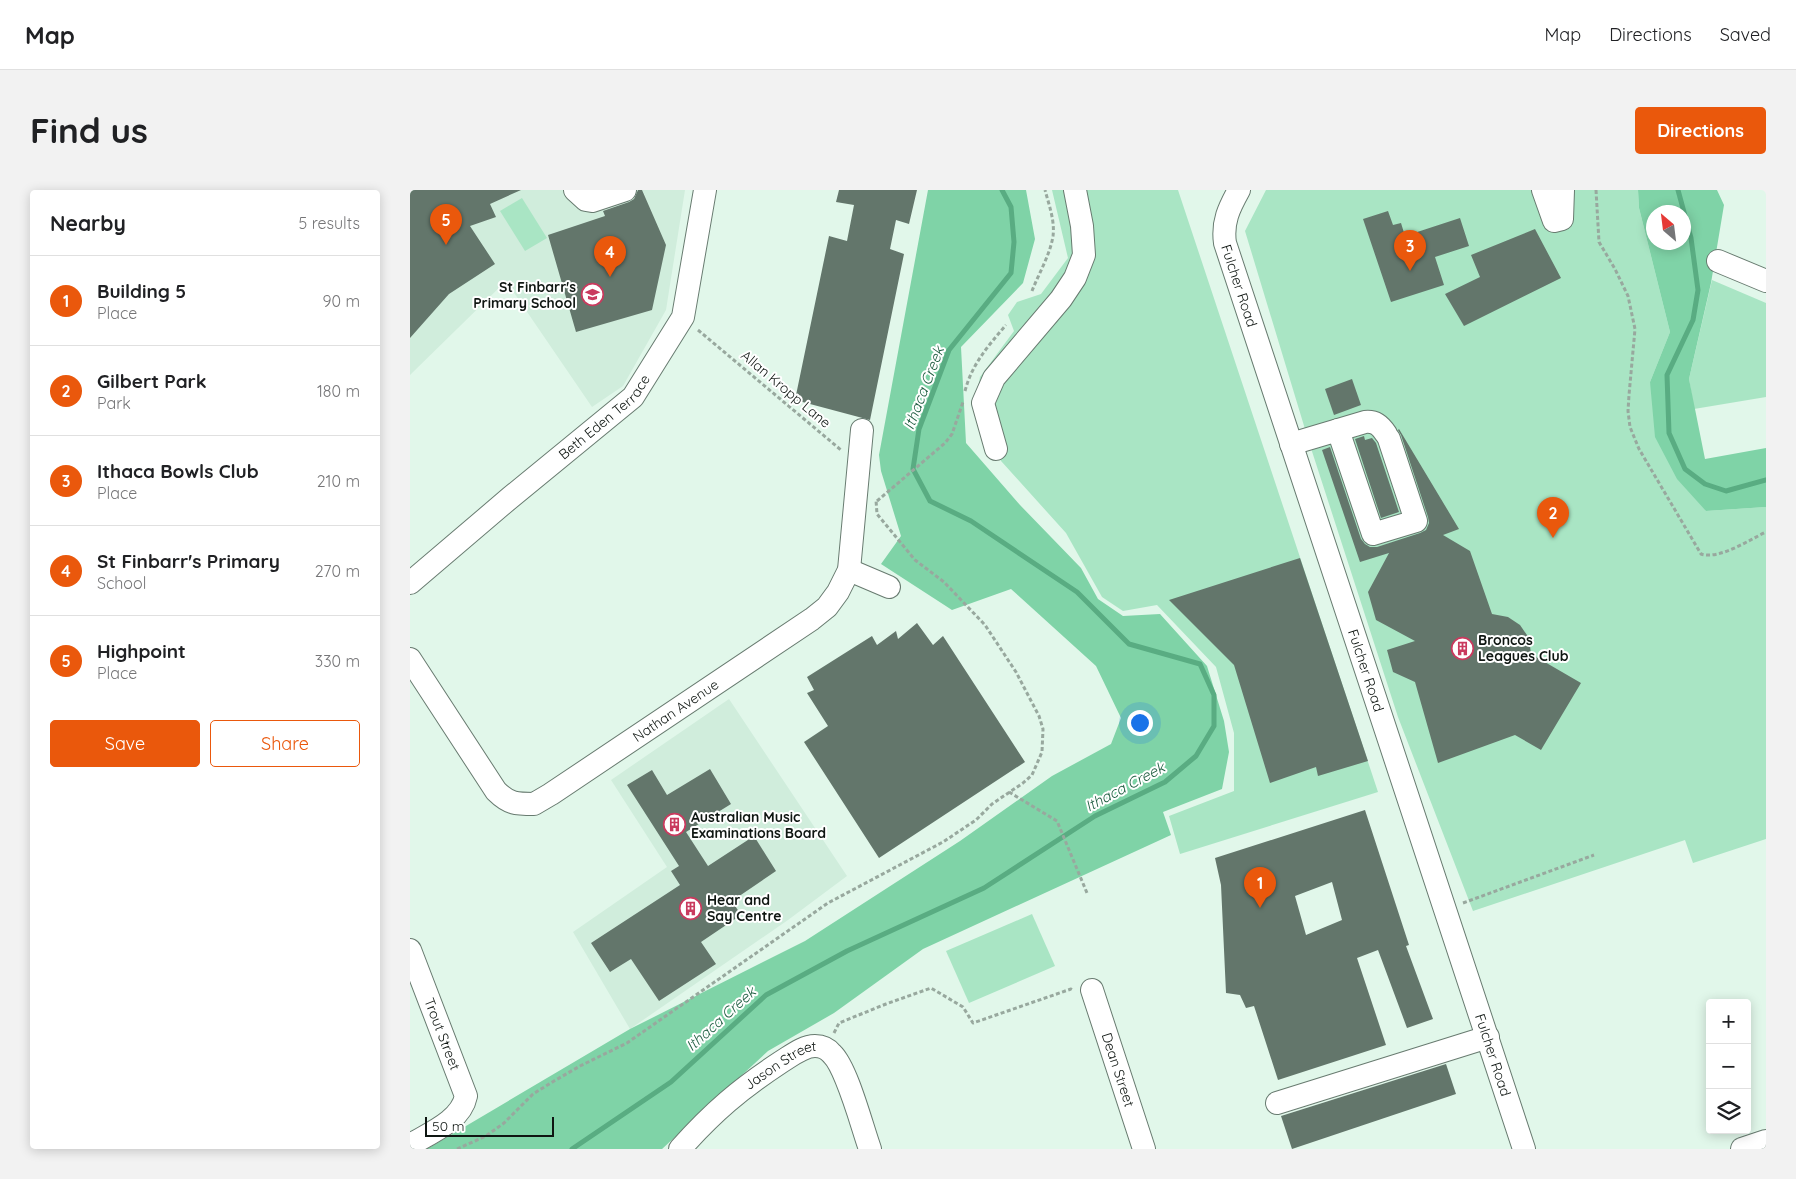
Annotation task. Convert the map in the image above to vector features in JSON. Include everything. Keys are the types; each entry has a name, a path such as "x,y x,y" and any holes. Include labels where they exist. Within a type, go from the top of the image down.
{"street":[{"path":"575,190 586,200 592,201 625,190"},
{"name":"Beth Eden Terrace","path":"410,583 632,397 683,317 705,190"},
{"path":"996,449 983,402 994,378 1061,299 1075,278 1084,256 1082,226 1075,190"},
{"path":"1543,190 1554,221 1562,220 1564,190"},
{"name":"Fulcher Road","path":"1236,191 1225,219 1225,242 1524,1149"},
{"path":"1718,261 1766,281"},
{"path":"1291,444 1338,430 1369,421 1377,423 1387,436 1416,521 1373,534 1338,430"},
{"name":"Nathan Avenue","path":"410,659 496,791 505,800 518,804 534,804 812,619 827,607 838,592 849,570 862,430"},
{"path":"849,570 889,587"},
{"name":"Trout Street","path":"410,950 466,1096 464,1106 456,1116 410,1145"},
{"name":"Dean Street","path":"1092,990 1144,1149"},
{"path":"1277,1103 1488,1037"},
{"name":"Jason Street","path":"680,1149 710,1116 752,1081 805,1048 816,1046 827,1049 833,1054 842,1068 870,1149"},
{"path":"1742,1149 1766,1141"}],"path":[{"path":"1032,291 1047,256 1053,236 1053,218 1045,190"},
{"path":"1596,190 1599,242 1628,296 1635,329 1628,411 1630,427 1639,449 1701,554 1708,556 1717,555 1766,532"},
{"name":"Allan Kropp Lane","path":"698,330 860,466"},
{"path":"457,1149 486,1136 504,1123 533,1094 580,1066 627,1043 828,903 944,842 976,820 992,804 1023,784 1032,775 1042,752 1043,729 1039,716 1016,672 985,625 944,582 915,560 877,514 877,500 935,452"},
{"path":"1009,792 1057,821 1087,894"},
{"path":"1446,909 1594,855"},
{"path":"827,1049 839,1023 931,988 963,1007 973,1023 1071,990 1078,993 1092,990"}],"shaded area":[{"name":"St Finbarr's Primary School","path":"410,190 685,190 666,310 623,386 592,407 506,281 410,375"},
{"path":"729,699 847,876 788,920 630,1029 573,932 667,867 611,780"}],"green space":[{"path":"928,190 1026,190 1035,239 1023,283 961,347 966,443 1020,505 1081,568 1098,599 1123,616 1160,614 1207,666 1224,721 1229,752 1222,789 1163,812 1171,835 923,949 834,1013 768,1051 662,1149 427,1149 630,1029 805,941 960,841 1052,776 1111,744 1121,718 1096,666 1011,589 952,610 881,564 901,536 881,471 879,455"},
{"path":"1052,190 1178,190 1378,792 1180,854 1169,816 1234,791 1234,733 1216,667 1157,605 1123,611 1102,597 1066,533 983,441 974,411 980,377 1014,331 1008,315 1017,302 1041,294 1068,258"},
{"path":"1266,190 1638,190 1639,208 1646,236 1646,250 1650,250 1670,332 1650,382 1706,511 1766,507 1766,839 1693,863 1685,840 1473,911 1398,717 1308,439 1245,231"},
{"path":"1638,190 1717,190 1724,205 1711,283 1689,379 1705,459 1766,448 1766,507 1706,511 1677,479 1655,437 1650,382 1670,332 1650,250 1691,250 1691,205 1646,205 1646,236 1639,208"},
{"path":"522,198 547,238 525,251 500,211"},
{"path":"1712,280 1766,303 1766,397 1694,409 1689,379"},
{"path":"1032,914 1055,966 969,1003 946,951"}],"building":[{"path":"410,190 521,190 490,204 496,217 470,226 495,264 449,294 410,338"},
{"path":"638,190 642,190 666,245 652,310 576,332 548,235 605,216 603,211 634,199"},
{"path":"839,190 917,190 909,224 896,220 890,249 904,254 870,420 795,400 829,236 847,241 854,205 836,202"},
{"path":"1388,211 1393,225 1401,223 1405,236 1460,218 1469,246 1435,257 1444,285 1391,302 1363,219"},
{"path":"1535,229 1561,278 1464,326 1445,294 1480,277 1471,255"},
{"path":"1352,379 1361,405 1334,415 1325,389"},
{"name":"Broncos Leagues Club","path":"1399,429 1459,529 1443,535 1470,551 1492,614 1508,617 1520,625 1529,638 1531,654 1581,683 1541,750 1515,735 1438,763 1415,682 1393,672 1387,650 1415,641 1376,620 1368,592 1389,553 1360,562 1322,450 1330,447 1361,539 1370,547 1377,547 1420,533 1426,530 1429,523"},
{"path":"1364,436 1365,440 1372,438 1376,443 1399,512 1381,518 1355,439"},
{"path":"1300,558 1368,761 1318,776 1316,767 1270,783 1234,665 1169,600"},
{"path":"917,623 933,645 943,636 1025,762 879,858 804,742 828,726 807,693 814,690 807,677 872,636 877,645 896,631 898,639"},
{"path":"710,769 731,804 686,832 708,866 754,836 776,871 732,901 741,915 701,942 716,964 659,1001 631,959 610,972 591,943 680,885 671,871 679,866 627,785 652,770 667,795"},
{"path":"1365,810 1409,945 1406,946 1433,1019 1407,1028 1378,950 1357,958 1386,1045 1278,1080 1254,1006 1246,1008 1240,995 1226,993 1221,885 1215,858","holes":["1332,882 1342,920 1306,935 1295,896"]},
{"path":"1446,1064 1456,1094 1292,1149 1281,1116"}],"waterway":[{"name":"Ithaca Creek","path":"572,1149 671,1082 766,995 847,951 984,888 1095,816 1165,782 1196,756 1214,726 1214,695 1200,664 1129,644 1077,592 971,521 930,501 913,469 919,429 949,350 1011,273 1014,242 1011,207 1002,190"},
{"name":"Ithaca Creek","path":"1678,190 1691,238 1698,290 1693,320 1667,375 1669,433 1685,469 1705,484 1726,491 1766,480"}],"place":[{"name":"Highpoint","path":"446,245"},
{"name":"Ithaca Bowls Club","path":"1410,271"},
{"name":"St Finbarr's Primary","path":"610,277"},
{"name":"St Finbarr's Primary School","path":"592,295"},
{"name":"Gilbert Park","path":"1553,538"},
{"name":"Broncos Leagues Club","path":"1462,648"},
{"name":"Australian Music Examinations Board","path":"675,825"},
{"name":"Hear and Say Centre","path":"691,908"},
{"name":"Building 5","path":"1260,908"}]}
